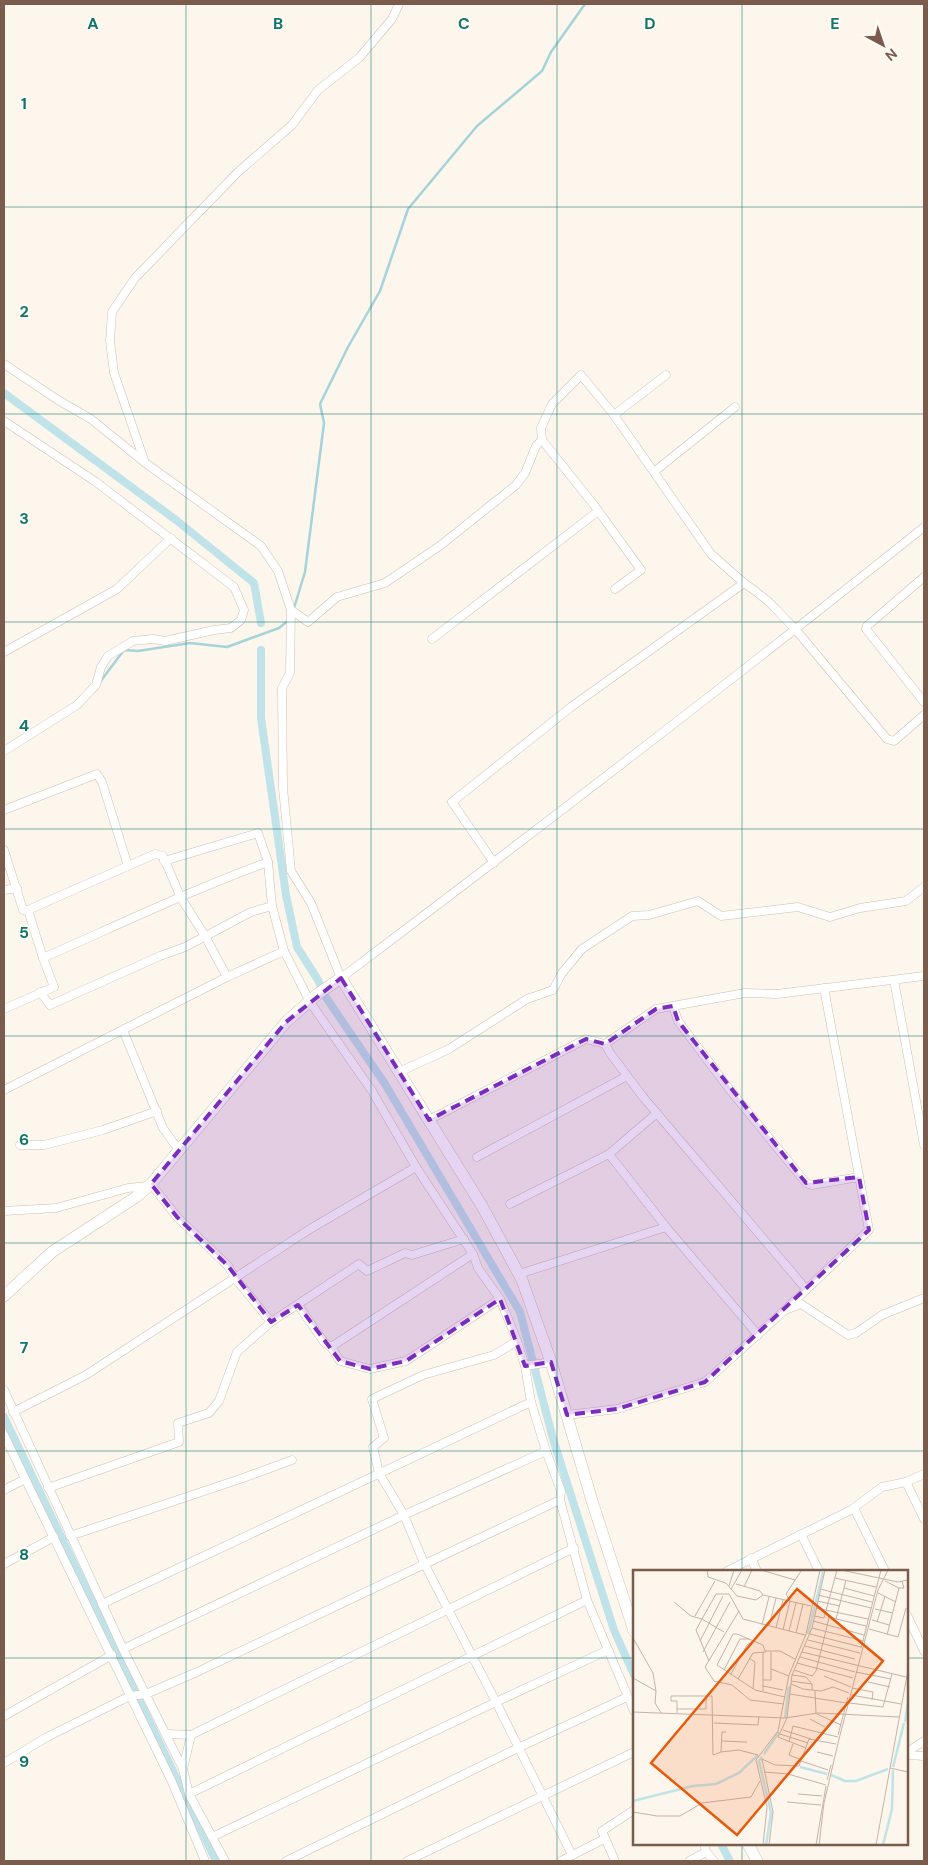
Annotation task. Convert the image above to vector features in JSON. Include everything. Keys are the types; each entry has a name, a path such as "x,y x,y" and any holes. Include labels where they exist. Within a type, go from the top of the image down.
{"street":[{"path":"144,462 114,373 110,341 112,312 135,278 238,172 292,125 318,90 360,58 392,19 399,4"},
{"path":"4,364 58,400 91,419 144,462 261,546 278,571 291,610 290,674 282,688 283,788 291,871 311,903 337,981 399,1072 482,1206 519,1274 551,1362 566,1415 632,1616"},
{"path":"615,589 641,570 542,440 541,428 552,404 581,375 614,415 711,554 769,602 796,630 887,739 894,741 924,715"},
{"path":"614,415 666,375"},
{"path":"654,471 735,407"},
{"path":"4,421 96,482 234,586 244,610 241,620 231,628 165,641 153,639 133,641 108,656 101,667 96,685 77,705 4,751"},
{"path":"291,610 308,622 337,597 385,583 393,578 441,545 516,485 525,473 536,446 542,440"},
{"path":"432,639 597,512"},
{"path":"4,1296 52,1252 136,1197 149,1185 286,1022 319,993 494,863 796,630 924,527"},
{"path":"4,652 117,588 171,538"},
{"path":"924,577 866,626 866,629 924,702"},
{"path":"494,863 452,802 571,707 744,583"},
{"path":"4,810 97,774 102,782 128,866"},
{"path":"164,861 258,833 268,862 272,906 284,951 310,1002 372,1091 416,1167 473,1254 478,1268 500,1299 525,1366 531,1402 561,1491 560,1500 587,1600 633,1709"},
{"path":"4,850 23,910 28,910 155,854 163,856 182,898 227,977"},
{"path":"43,958 182,898 204,885 268,862"},
{"path":"399,1072 448,1049 527,999 553,990 562,973 582,949 632,916 650,915 698,901 721,916 798,907 830,917 860,908 906,901 924,887"},
{"path":"4,890 17,888"},
{"path":"40,992 50,1005 160,956 185,947 251,912 272,906"},
{"path":"4,1009 54,987 28,910"},
{"path":"4,1090 227,977 284,951"},
{"path":"604,1044 656,1009 745,993 777,994 924,976"},
{"path":"894,980 924,1145"},
{"path":"566,1415 617,1409 705,1382 785,1310 869,1230 824,988"},
{"path":"673,1006 678,1021 730,1090 806,1183 812,1185 859,1177"},
{"path":"123,1030 163,1128 178,1149"},
{"path":"428,1120 586,1039 604,1044 656,1113 806,1289"},
{"path":"478,1157 627,1076"},
{"path":"20,1145 44,1146 104,1130 157,1111"},
{"path":"510,1204 609,1154 656,1113"},
{"path":"609,1154 666,1227 758,1335"},
{"path":"13,1412 86,1375 310,1229 416,1167"},
{"path":"4,1211 56,1208 128,1188 149,1185"},
{"path":"149,1185 177,1217 228,1266 235,1278 271,1322"},
{"path":"519,1274 666,1227"},
{"path":"48,1488 179,1442 178,1423 209,1413 219,1401 237,1352 271,1322 359,1264 367,1272 404,1253 412,1255 464,1239"},
{"path":"331,1348 473,1254"},
{"path":"785,1310 801,1304 848,1335 856,1333 882,1315 924,1298"},
{"path":"298,1305 340,1361 370,1369 406,1361 500,1299"},
{"path":"517,1341 494,1355 423,1376 372,1399 384,1438 373,1447 379,1473 404,1516 424,1563 572,1855"},
{"path":"525,1366 551,1362"},
{"path":"4,1390 102,1604 183,1770 189,1794 225,1861"},
{"path":"102,1604 531,1402"},
{"path":"4,1435 172,1782 206,1861"},
{"path":"124,1649 546,1451"},
{"path":"70,1536 292,1460"},
{"path":"729,1570 854,1508 882,1487 906,1482 924,1474"},
{"path":"4,1490 25,1479"},
{"path":"906,1482 924,1519"},
{"path":"4,1763 47,1737 130,1696 146,1694 197,1672 560,1500"},
{"path":"854,1508 885,1570"},
{"path":"801,1534 819,1570"},
{"path":"4,1564 54,1537"},
{"path":"166,1734 191,1735 574,1548"},
{"path":"751,1558 757,1570"},
{"path":"189,1794 587,1600"},
{"path":"908,1617 924,1651"},
{"path":"212,1837 608,1650"},
{"path":"4,1716 112,1656"},
{"path":"286,1861 627,1697"},
{"path":"183,1770 191,1735"},
{"path":"908,1751 924,1741"},
{"path":"407,1861 633,1752"},
{"path":"908,1755 924,1756"},
{"path":"615,1861 602,1831 633,1811"},
{"path":"561,1861 604,1839"},
{"path":"749,1845 757,1861"},
{"path":"689,1861 705,1848 714,1861"}],"highlighted area":[{"path":"341,978 429,1120 586,1039 605,1044 656,1009 673,1006 678,1021 806,1183 859,1177 869,1230 705,1382 617,1409 567,1415 551,1362 525,1366 500,1299 406,1361 370,1369 340,1361 298,1305 271,1322 228,1266 177,1217 151,1184 286,1022"}],"waterway":[{"path":"294,608 305,572 324,423 320,404 348,347 380,291 408,209 477,126 542,71 551,52 585,4"},
{"path":"4,393 176,520 254,583 261,623"},
{"path":"100,682 124,650 138,651 190,643 227,647 279,628 289,620"},
{"path":"261,650 261,718 286,895 297,947 318,980 325,996 385,1084 520,1312 553,1439 614,1630 633,1673"},
{"path":"4,1417 216,1861"},
{"path":"722,1845 730,1861"}]}
